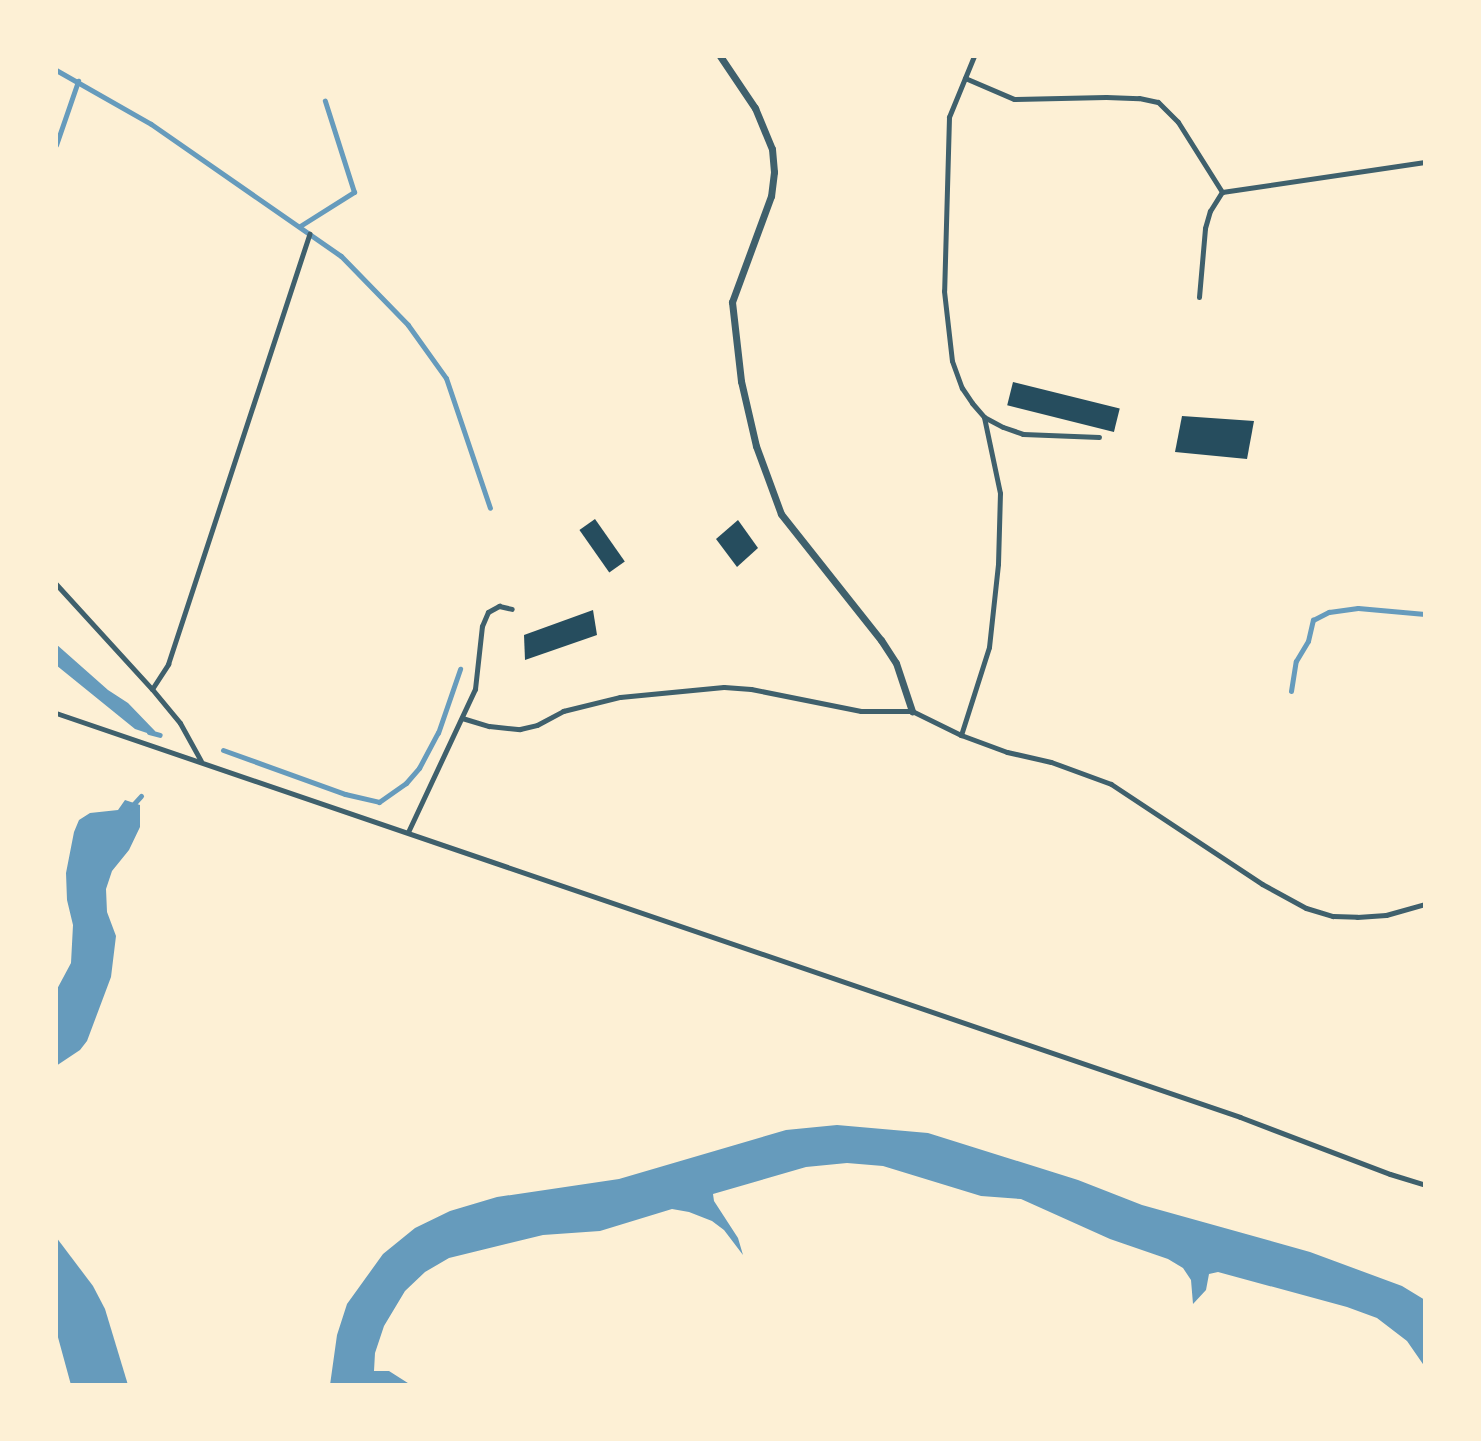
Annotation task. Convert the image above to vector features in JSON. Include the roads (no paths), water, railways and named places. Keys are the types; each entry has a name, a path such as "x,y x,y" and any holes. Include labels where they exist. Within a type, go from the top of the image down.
{"street":[{"path":"720,56 755,108 772,149 771,196 732,302 741,381 756,446 781,514 881,640 896,663 912,711"}],"lane":[{"path":"961,735 989,647 998,564 1000,493 984,417 962,388 952,361 944,291 949,117 974,56"},
{"path":"965,78 1014,99 1106,97 1139,98 1158,103 1178,122 1222,192"},
{"path":"1199,297 1205,228 1210,211 1222,192 1425,162"},
{"path":"152,689 167,664 309,234"},
{"path":"984,417 1023,433 1099,437"},
{"path":"56,584 180,723 201,761"},
{"path":"408,832 462,718 478,677 478,650 482,626 488,612 499,606 512,609"},
{"path":"462,718 489,726 520,729 537,725 573,708 620,697 724,687 751,689 861,711 912,711 961,735 1111,784 1262,884 1306,908 1333,916 1357,917 1386,915 1425,904"},
{"path":"56,713 1240,1116 1425,1185"}],"water":[{"path":"56,644 108,690 128,703 155,731 156,736 135,729 56,665"},
{"path":"125,800 140,805 140,827 129,850 112,871 106,889 107,912 116,936 111,977 87,1041 80,1050 56,1066 56,991 71,963 73,925 67,900 66,873 74,832 79,820 90,813 118,810"},
{"path":"837,1125 928,1133 1078,1180 1142,1205 1310,1252 1402,1286 1425,1300 1425,1367 1407,1341 1377,1318 1347,1307 1218,1272 1209,1274 1206,1290 1193,1304 1191,1280 1183,1268 1168,1259 1110,1239 1021,1199 981,1196 883,1166 847,1163 806,1167 713,1194 714,1201 738,1238 743,1255 724,1230 712,1221 672,1209 600,1231 543,1235 449,1258 425,1272 405,1291 384,1326 375,1353 374,1371 389,1371 411,1385 330,1385 337,1335 347,1304 383,1254 415,1228 450,1211 497,1197 619,1179 786,1130"},
{"path":"56,1237 93,1286 105,1309 128,1385 71,1385 56,1330"}],"waterway":[{"path":"56,70 151,124 341,256 408,325 446,378 490,508"},
{"path":"56,145 78,81"},
{"path":"300,226 354,192 325,101"},
{"path":"1291,691 1296,661 1308,641 1313,620 1329,612 1358,608 1425,614"},
{"path":"223,750 345,794 379,802 406,783 419,768 438,733 460,669"},
{"path":"149,732 160,735"},
{"path":"131,807 141,796"}]}
